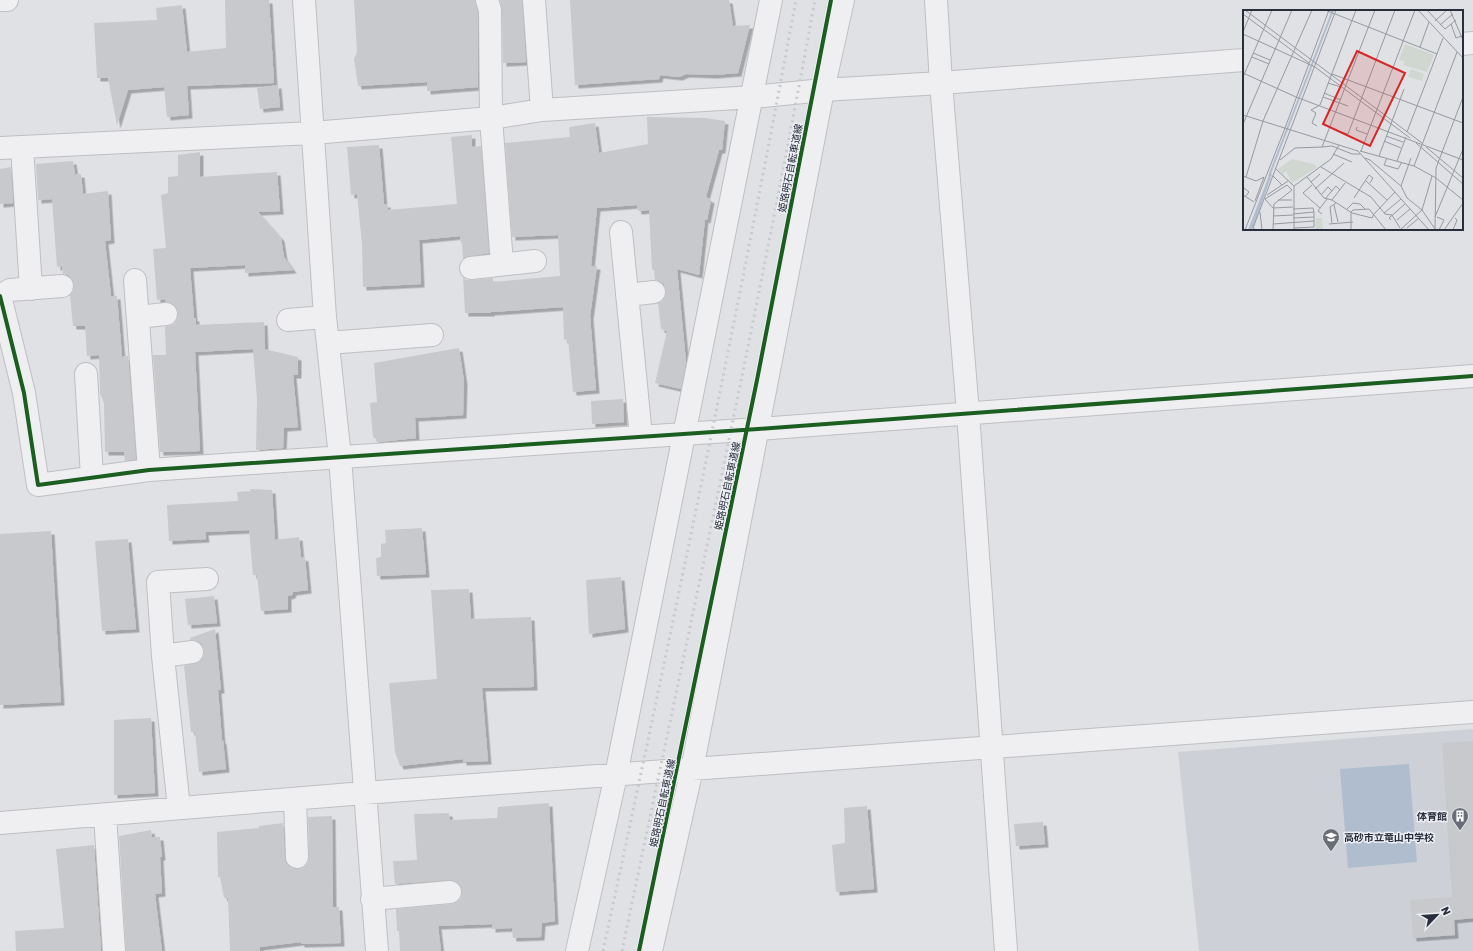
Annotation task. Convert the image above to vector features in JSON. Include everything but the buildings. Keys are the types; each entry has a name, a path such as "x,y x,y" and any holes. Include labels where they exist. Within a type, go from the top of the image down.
{"street":[{"path":"0,0 7,0"},
{"path":"304,0 325,317 340,457 376,951"},
{"path":"487,0 490,10 491,118 502,264"},
{"path":"534,0 542,110"},
{"path":"651,951 692,770 823,90 843,0"},
{"path":"936,0 941,83 968,413 1006,951"},
{"path":"577,951 616,775 753,97 766,3"},
{"path":"1463,44 1473,43"},
{"path":"0,148 313,133 491,118 542,110 753,97 823,90 941,83 1243,60"},
{"path":"22,147 31,289"},
{"path":"621,232 641,436"},
{"path":"471,268 535,261"},
{"path":"135,280 149,470"},
{"path":"62,286 10,290 0,296 24,393 38,485 149,470 758,429 1473,376"},
{"path":"627,295 654,292"},
{"path":"138,317 166,314"},
{"path":"288,320 325,317"},
{"path":"328,343 432,335"},
{"path":"86,374 92,477"},
{"path":"179,808 163,656 158,582 206,579"},
{"path":"163,656 192,652"},
{"path":"0,824 364,793 1473,712"},
{"path":"295,799 297,857"},
{"path":"105,815 114,951"},
{"path":"372,899 450,892"}],"shaded area":[{"name":"高砂市立竜山中学校","path":"1473,729 1473,951 1199,951 1178,752"}],"water":[{"path":"1409,764 1417,862 1348,868 1340,769"}],"railway":[{"path":"603,951 703,476 751,238 796,0"},
{"path":"622,951 746,357 815,0"}],"cycle path":[{"name":"姫路明石自転車道線","path":"639,951 757,380 831,0"},
{"path":"0,296 24,393 38,485 149,470 758,429 1473,376"}],"place":[{"name":"体育館","path":"1460,831"},
{"name":"高砂市立竜山中学校","path":"1331,852"}]}
